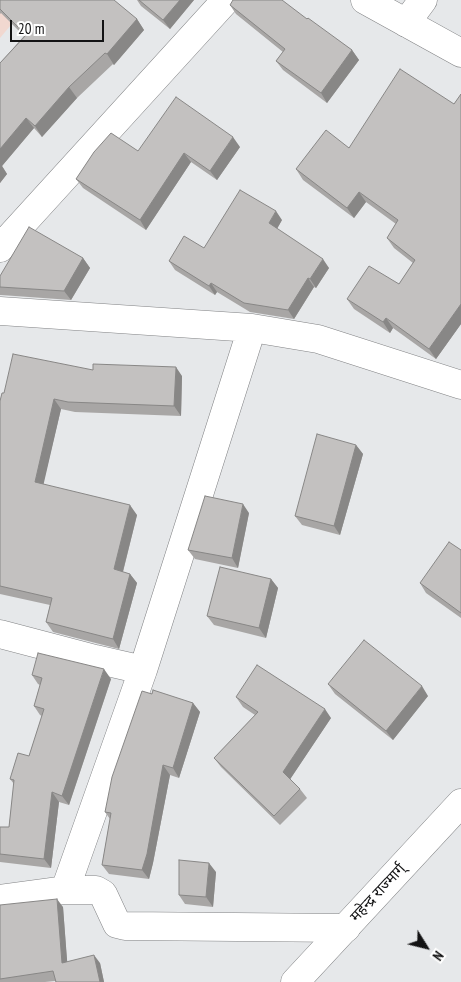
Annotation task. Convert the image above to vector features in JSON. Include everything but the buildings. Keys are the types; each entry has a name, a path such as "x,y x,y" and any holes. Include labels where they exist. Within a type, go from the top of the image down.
{"main road":[{"path":"0,248 226,0"},
{"path":"365,0 461,53"},
{"path":"406,23 423,0"},
{"path":"0,311 252,328 318,339 461,385"},
{"path":"65,890 143,670 252,328"},
{"path":"0,634 143,670"},
{"name":"महेन्द्र राज्मार्ग्","path":"295,982 461,802"},
{"path":"0,899 65,890 96,890 103,894 117,924 124,926 346,928"}],"shaded area":[{"path":"0,0 32,0 0,38"}]}
